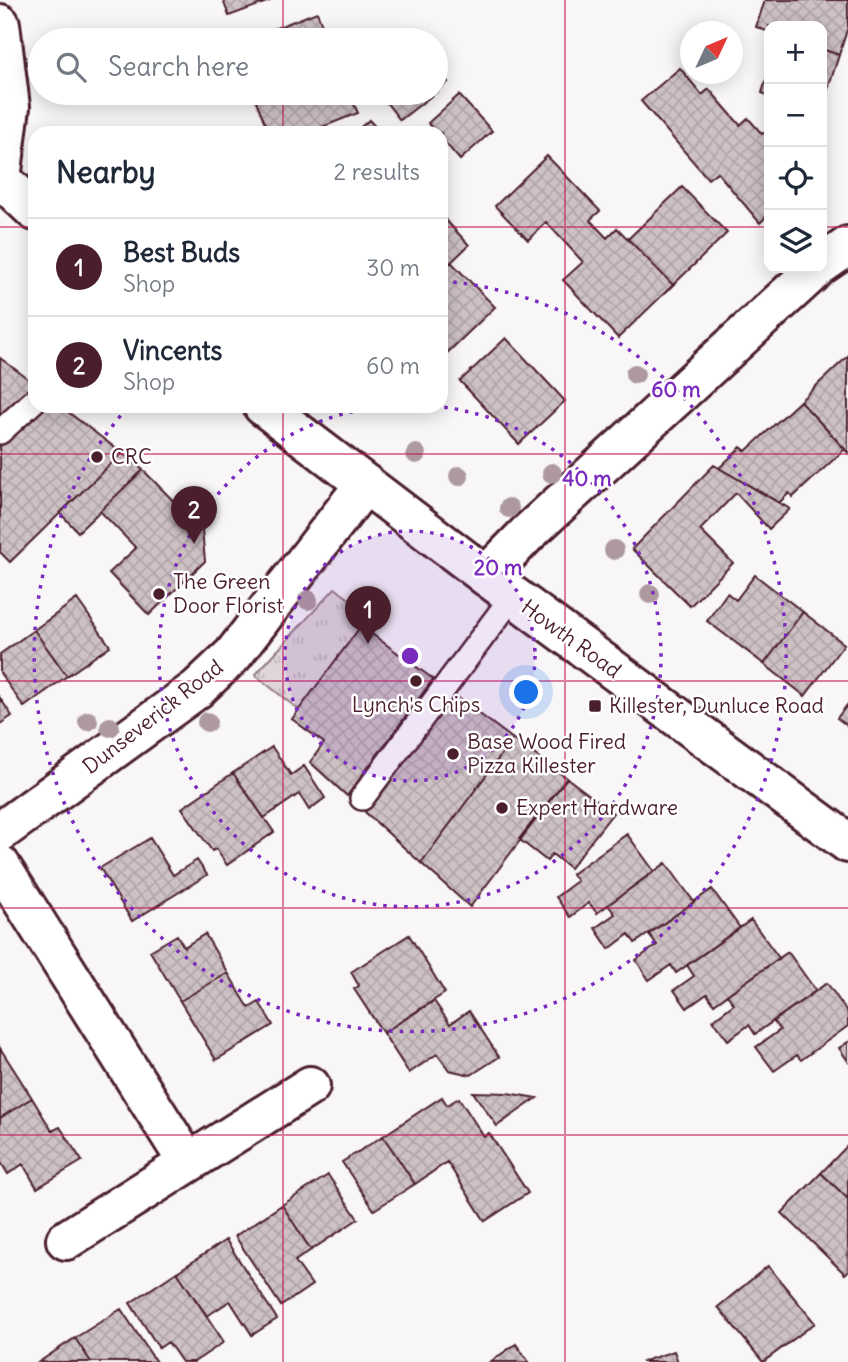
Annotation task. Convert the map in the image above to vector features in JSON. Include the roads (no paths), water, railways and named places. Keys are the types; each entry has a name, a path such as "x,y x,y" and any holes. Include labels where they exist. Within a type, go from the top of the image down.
{"street":[{"path":"0,24 10,107 0,178 28,204"},
{"path":"827,261 848,246"},
{"path":"499,586 529,533 812,273"},
{"name":"Howth Road","path":"273,413 499,586 848,843"},
{"name":"Dunseverick Road","path":"0,832 197,689 233,655 365,484"},
{"path":"0,865 188,1163"},
{"path":"66,1240 310,1086"}],"lane":[{"path":"0,432 28,406"},
{"path":"362,798 499,586"}],"place":[{"name":"CRC","path":"97,457"},
{"name":"Vincents","path":"194,544"},
{"name":"The Green Door Florist","path":"159,594"},
{"name":"Best Buds","path":"368,644"},
{"name":"Lynch's Chips","path":"416,681"},
{"name":"Killester, Dunluce Road","path":"595,706"},
{"name":"Base Wood Fired Pizza Killester","path":"453,754"},
{"name":"Expert Hardware","path":"502,808"}]}
